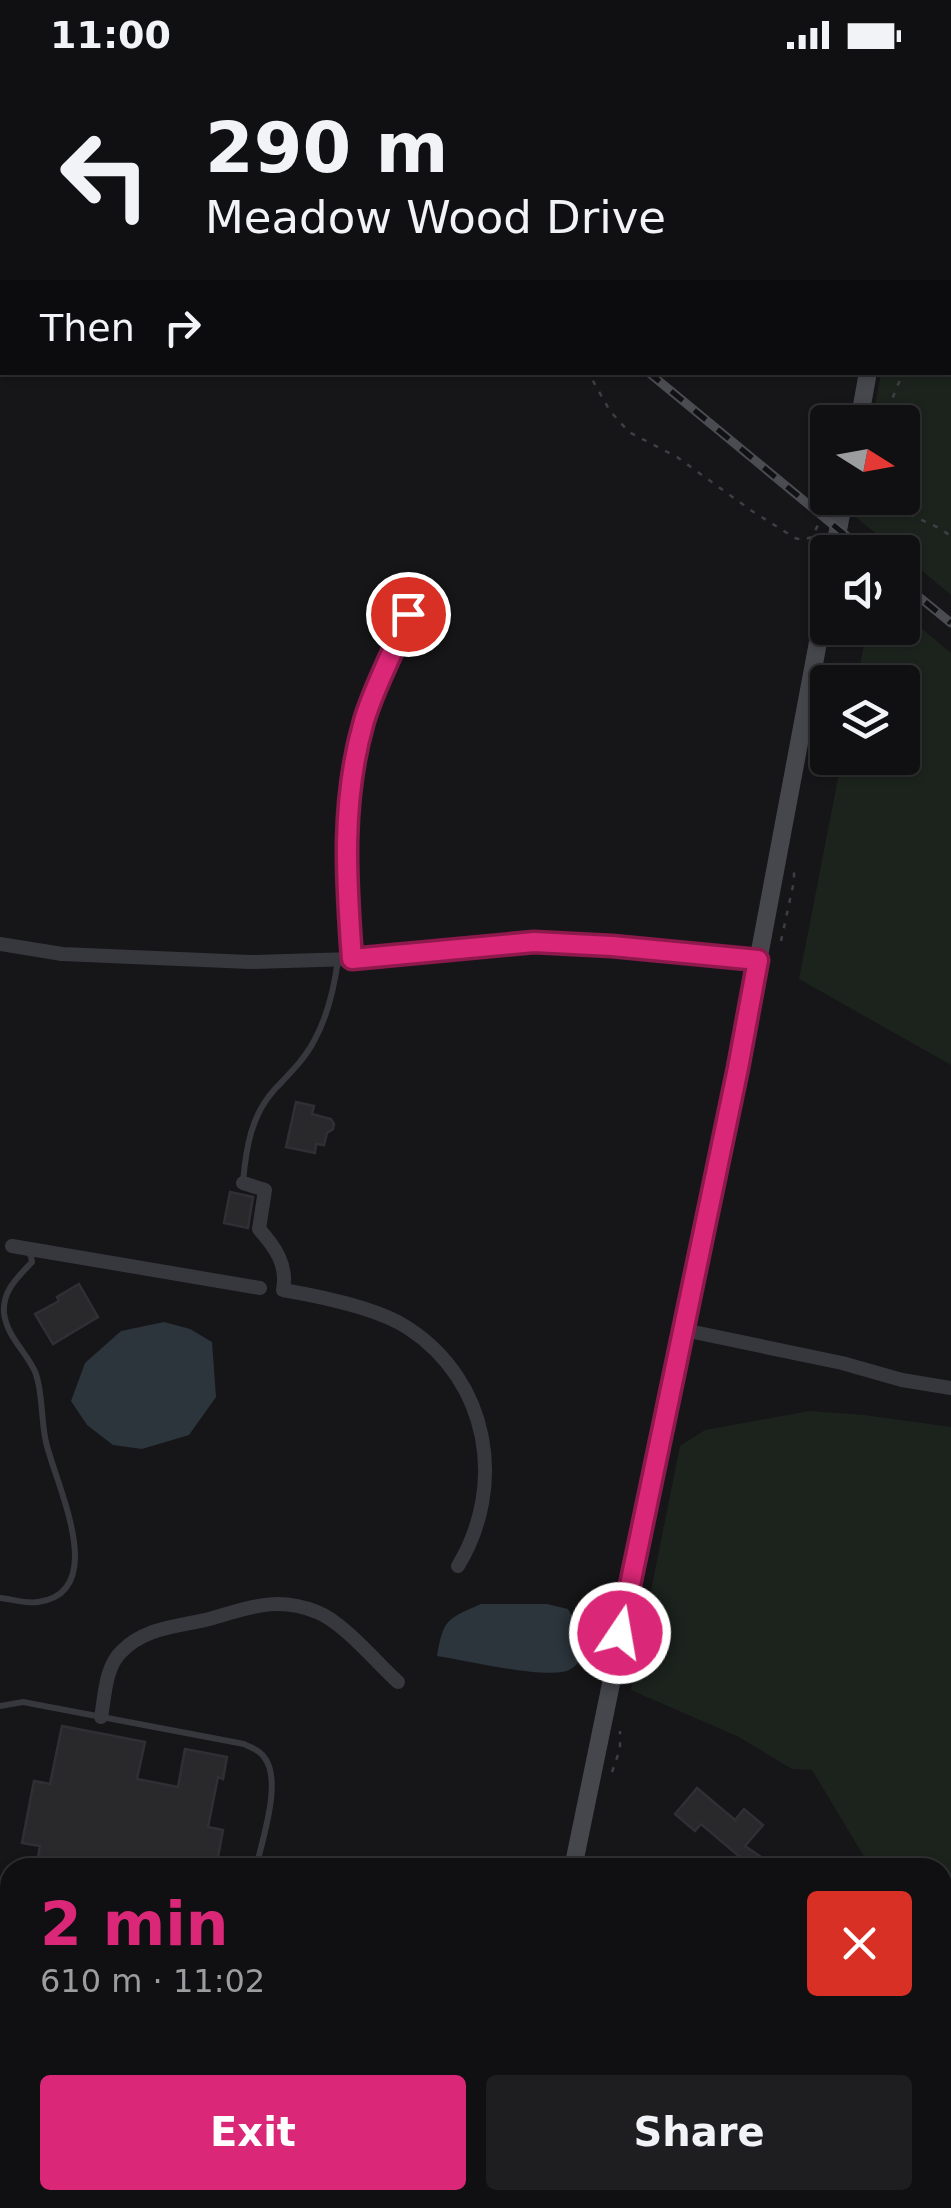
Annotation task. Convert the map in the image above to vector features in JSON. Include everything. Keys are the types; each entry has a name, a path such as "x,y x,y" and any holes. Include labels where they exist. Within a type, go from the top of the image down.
{"street":[{"path":"862,405 867,375"},
{"path":"345,959 345,859 355,757 364,718 408,614"},
{"path":"574,1858 684,1330 817,645"},
{"path":"0,944 62,954 250,962 345,959 534,942 758,960"},
{"path":"243,1183 264,1190 259,1228 278,1250 285,1279 282,1290 379,1314 407,1327 438,1353 457,1376 484,1438 486,1478 478,1527 458,1566"},
{"path":"6,1245 260,1288"},
{"path":"684,1330 951,1388"},
{"path":"101,1717 110,1667 120,1652 142,1636 263,1604 282,1603 318,1612 334,1621 398,1682"}],"lane":[{"path":"243,1183 246,1147 262,1105 312,1045 345,959"},
{"path":"0,1598 36,1603 56,1596 66,1587 76,1567 76,1542 46,1441 36,1373 15,1342 4,1315 5,1294 32,1262 31,1256 25,1250 6,1245"},
{"path":"0,1706 22,1702 244,1744 262,1753 271,1768 273,1786 258,1858"}],"path":[{"path":"586,375 629,432 678,457 795,538 812,537 822,515"},
{"path":"891,405 904,375"},
{"path":"911,515 951,536"}],"shaded area":[{"path":"881,375 951,375 951,595 920,569 920,535 878,535 853,515 920,515 920,405 875,405"},
{"path":"920,627 951,653 951,1065 799,979 839,775 920,775 920,665 860,665 864,645 920,645"},
{"path":"164,1322 190,1329 212,1342 216,1397 189,1435 142,1449 113,1445 87,1425 71,1401 85,1363 121,1331"},
{"path":"810,1411 951,1427 951,1858 865,1858 812,1770 792,1769 739,1737 631,1690 680,1446 705,1430"},
{"path":"481,1604 547,1604 568,1609 582,1641 577,1665 569,1670 543,1673 437,1656 448,1622"}],"building":[{"path":"296,1102 314,1106 312,1114 331,1119 334,1124 324,1145 316,1144 315,1153 286,1147"},
{"path":"230,1192 253,1197 248,1228 224,1223"},
{"path":"79,1284 98,1317 53,1344 35,1314"},
{"path":"62,1726 145,1742 137,1779 178,1787 185,1749 227,1757 223,1779 218,1777 208,1827 223,1830 218,1858 38,1858 40,1846 22,1843 34,1781 50,1784"},
{"path":"697,1788 735,1820 744,1809 763,1825 745,1846 762,1858 741,1858 701,1824 695,1831 675,1814"}],"railway":[{"path":"652,375 845,535"},
{"path":"920,598 951,623"}],"route":[{"path":"408,614 364,718 355,757 345,859 352,959 534,942 758,960 620,1633"}]}
